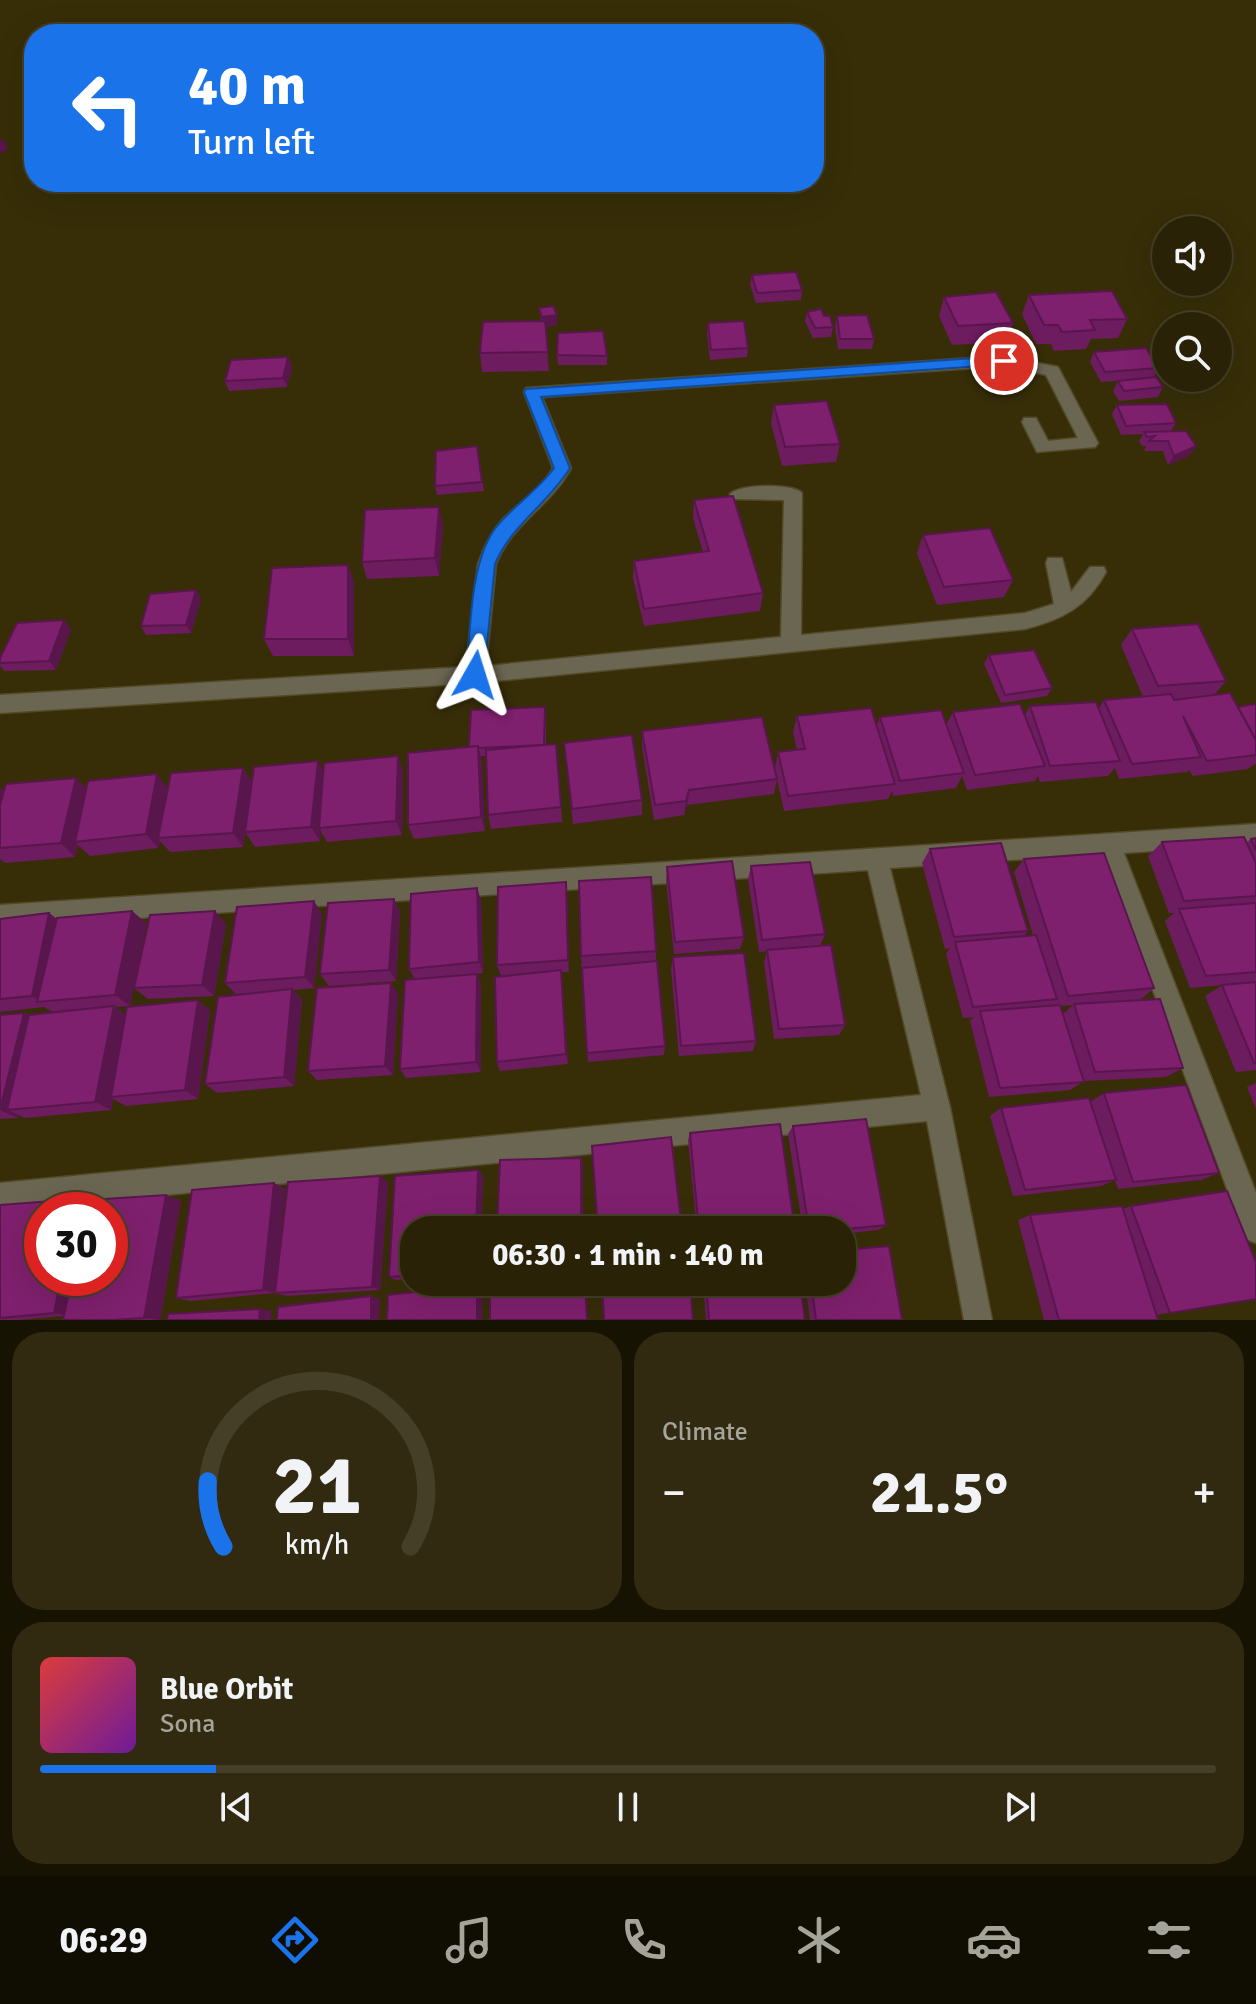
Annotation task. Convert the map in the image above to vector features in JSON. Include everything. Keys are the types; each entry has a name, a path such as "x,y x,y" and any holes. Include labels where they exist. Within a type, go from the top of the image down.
{"street":[{"path":"475,675 487,564 493,548 501,533 548,489 562,468 532,392 1004,361 1052,371 1089,443 1043,448 1030,422"},
{"path":"739,494 793,493 791,645"},
{"path":"1055,563 1064,607"},
{"path":"0,704 475,675 1025,621 1064,607 1081,597 1097,572"},
{"path":"0,916 1256,834"},
{"path":"1110,845 1256,1229"},
{"path":"877,860 937,1107 978,1320"},
{"path":"0,1197 937,1107"}],"building":[{"path":"796,272 802,290 757,293 752,275"},
{"path":"1112,291 1127,319 1090,320 1095,330 1062,332 1058,325 1044,325 1029,295"},
{"path":"996,292 1013,323 958,326 944,297"},
{"path":"553,306 557,315 542,317 539,308"},
{"path":"821,309 824,316 830,316 833,327 815,328 807,312"},
{"path":"867,315 874,339 840,339 837,316"},
{"path":"545,321 548,352 480,353 483,322"},
{"path":"744,321 748,348 711,350 708,323"},
{"path":"603,331 607,356 557,355 558,333"},
{"path":"1146,348 1152,358 1152,368 1105,372 1094,352"},
{"path":"288,357 283,378 225,381 231,360"},
{"path":"1152,377 1152,388 1124,391 1118,381"},
{"path":"827,401 840,444 785,447 774,405"},
{"path":"1167,404 1176,423 1126,426 1117,405"},
{"path":"1186,431 1196,446 1174,456 1168,441 1149,441 1155,436 1147,437 1144,432"},
{"path":"477,446 482,482 435,486 436,451"},
{"path":"733,496 763,593 644,609 634,561 709,551 694,500"},
{"path":"439,507 435,558 362,562 365,510"},
{"path":"990,528 1013,580 944,587 923,535"},
{"path":"348,565 348,639 264,639 272,568"},
{"path":"196,590 186,625 141,626 150,594"},
{"path":"64,620 49,661 0,663 17,623"},
{"path":"1198,624 1226,681 1158,686 1132,629"},
{"path":"1034,650 1052,688 1005,695 989,655"},
{"path":"1230,693 1256,740 1256,755 1207,761 1183,716 1201,757 1132,764 1104,700 1171,694 1174,700"},
{"path":"1096,702 1120,761 1050,766 1030,706"},
{"path":"1020,704 1045,766 975,775 953,712"},
{"path":"1256,705 1256,740 1238,707"},
{"path":"545,707 544,745 469,747 471,710"},
{"path":"871,708 895,784 788,796 778,752 805,749 797,716"},
{"path":"941,710 964,773 900,781 880,717"},
{"path":"762,717 777,779 689,790 686,801 655,805 642,731"},
{"path":"632,735 642,800 572,809 564,743"},
{"path":"556,744 561,807 488,815 486,750"},
{"path":"478,746 481,817 408,825 408,753"},
{"path":"398,756 396,821 319,828 324,763"},
{"path":"318,761 311,827 245,832 254,767"},
{"path":"243,768 233,833 158,838 171,773"},
{"path":"157,774 146,834 75,842 88,781"},
{"path":"76,778 61,843 0,848 0,805 6,784"},
{"path":"1244,837 1256,863 1256,896 1184,901 1162,842"},
{"path":"1001,843 1028,931 954,937 930,849"},
{"path":"1104,853 1154,988 1068,996 1024,859"},
{"path":"732,861 744,937 675,942 667,867"},
{"path":"810,862 825,934 762,940 751,866"},
{"path":"651,877 656,951 581,956 579,881"},
{"path":"566,882 568,960 497,965 498,887"},
{"path":"477,888 479,962 409,969 411,894"},
{"path":"394,899 389,970 320,974 328,903"},
{"path":"314,901 305,977 225,983 237,907"},
{"path":"1256,903 1256,972 1206,976 1179,909"},
{"path":"132,911 115,995 37,1002 57,918"},
{"path":"215,911 202,985 134,988 150,915"},
{"path":"49,913 32,996 0,999 0,919"},
{"path":"1036,935 1057,999 973,1007 955,942"},
{"path":"831,945 845,1025 779,1029 767,950"},
{"path":"744,953 756,1041 681,1046 673,957"},
{"path":"657,961 665,1046 587,1053 582,968"},
{"path":"561,970 566,1054 497,1062 495,977"},
{"path":"477,974 476,1062 400,1069 405,980"},
{"path":"1256,982 1256,1063 1254,1063 1222,985"},
{"path":"391,983 385,1066 308,1071 317,988"},
{"path":"292,989 284,1077 205,1084 218,997"},
{"path":"1160,999 1183,1068 1095,1072 1074,1004"},
{"path":"198,1000 185,1090 111,1097 127,1007"},
{"path":"1060,1005 1084,1082 1000,1088 980,1011"},
{"path":"114,1006 95,1102 7,1110 29,1015"},
{"path":"24,1013 0,1109 0,1015"},
{"path":"1186,1085 1219,1173 1133,1182 1104,1093"},
{"path":"1089,1098 1116,1180 1025,1190 1001,1108"},
{"path":"866,1119 886,1225 856,1228 856,1216 807,1216 793,1126"},
{"path":"780,1124 793,1216 698,1216 690,1133"},
{"path":"671,1137 680,1216 597,1216 592,1146"},
{"path":"581,1158 581,1216 498,1216 500,1160"},
{"path":"478,1170 476,1216 400,1216 400,1276 389,1277 395,1176"},
{"path":"380,1176 372,1287 275,1293 288,1182"},
{"path":"274,1183 263,1290 176,1298 192,1190"},
{"path":"1227,1191 1256,1262 1256,1299 1170,1313 1131,1206"},
{"path":"166,1195 144,1318 63,1320 68,1296 128,1296 128,1197"},
{"path":"24,1203 24,1296 57,1296 54,1313 0,1318 0,1205"},
{"path":"1122,1206 1158,1320 1059,1320 1030,1215"},
{"path":"889,1246 902,1320 816,1320 813,1296 856,1296 856,1249"},
{"path":"388,1295 477,1296 477,1320 387,1320"},
{"path":"371,1296 371,1320 277,1320 278,1307"},
{"path":"490,1296 586,1296 587,1320 490,1320"},
{"path":"603,1296 691,1296 693,1320 604,1320"},
{"path":"707,1296 802,1296 805,1320 709,1320"},
{"path":"260,1309 259,1320 167,1320 168,1314"}],"route":[{"path":"475,675 487,564 493,548 501,533 548,489 562,468 532,392 1004,361"}]}
